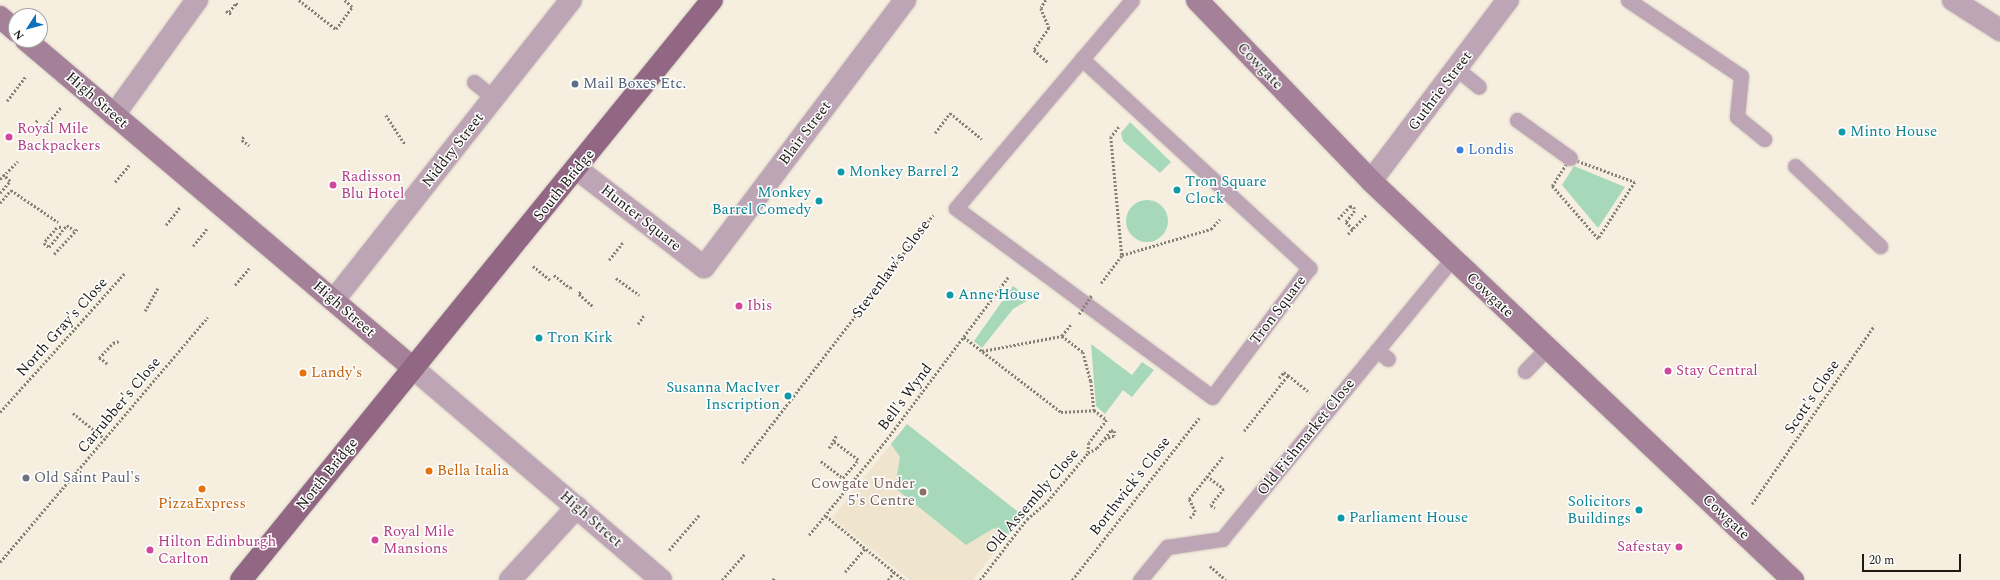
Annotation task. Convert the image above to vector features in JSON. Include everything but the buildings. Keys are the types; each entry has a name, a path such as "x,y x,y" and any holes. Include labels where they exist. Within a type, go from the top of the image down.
{"main road":[{"name":"South Bridge","path":"413,368 577,169 712,0"},
{"name":"North Bridge","path":"241,580 413,368"}],"street":[{"path":"114,115 197,0"},
{"name":"Niddry Street","path":"334,300 571,0"},
{"name":"Blair Street","path":"704,267 905,0"},
{"name":"Cowgate","path":"1197,0 1371,181 1452,260 1793,580"},
{"name":"Guthrie Street","path":"1371,181 1508,0"},
{"path":"1953,0 2000,30"},
{"path":"0,17 8,24"},
{"name":"High Street","path":"35,48 334,300 649,570"},
{"name":"Hunter Square","path":"577,169 704,267"},
{"path":"510,580 577,507"}],"lane":[{"path":"956,208 1132,0"},
{"path":"1628,0 1741,76 1737,117 1764,140"},
{"name":"Tron Square","path":"956,208 1212,397 1309,268 1082,59"},
{"path":"1457,69 1479,87"},
{"path":"474,82 494,98"},
{"path":"1517,120 1570,158"},
{"path":"1795,166 1880,246"},
{"name":"Old Fishmarket Close","path":"1168,547 1222,539 1383,354 1452,260"},
{"path":"1525,371 1547,348"},
{"path":"1140,580 1168,547"}],"path":[{"path":"299,0 336,29 352,7 344,0"},
{"path":"1046,0 1040,8 1049,28 1034,50 1066,78"},
{"path":"229,12 236,3 238,5"},
{"path":"935,133 950,113 1002,154"},
{"path":"386,115 392,120 405,144"},
{"path":"244,137 242,140 249,144"},
{"path":"1112,137 1122,255"},
{"path":"1570,158 1635,182 1598,239 1552,186 1570,158"},
{"path":"0,179 18,161"},
{"path":"0,193 10,181 3,175"},
{"path":"0,203 11,190 58,222"},
{"path":"1338,219 1350,206 1354,207 1355,211 1346,222 1354,229"},
{"name":"Stevenlaw's Close","path":"742,463 881,285 931,216 956,208"},
{"path":"982,352 1062,336 1122,255 1211,229 1225,213"},
{"path":"54,254 76,230 67,225 49,247 44,244 57,228 61,227"},
{"path":"533,266 550,280"},
{"name":"North Gray's Close","path":"0,412 124,274"},
{"path":"554,275 570,288 572,286"},
{"name":"Bell's Wynd","path":"809,535 826,516 1010,276"},
{"path":"616,278 639,295"},
{"path":"145,311 158,288"},
{"path":"581,292 579,294 594,306"},
{"path":"638,324 644,315"},
{"name":"Carrubber's Close","path":"0,562 208,317"},
{"name":"Scott's Close","path":"1769,480 1874,326"},
{"path":"1062,336 1083,352 1091,381 1094,410"},
{"path":"964,337 1061,412 1094,410 1107,420 1089,443 1088,453"},
{"path":"107,364 99,358 113,343 119,341"},
{"path":"1279,378 1284,372 1313,395"},
{"path":"1244,430 1288,375"},
{"path":"73,413 105,439"},
{"name":"Borthwick's Close","path":"1072,580 1202,413"},
{"path":"1111,430 1115,431 1114,436 1103,440 1111,430"},
{"path":"829,448 836,436"},
{"name":"Old Assembly Close","path":"980,580 1027,519 1045,504 1088,453 1097,448 1103,440"},
{"path":"821,461 843,478 858,460 833,442"},
{"path":"1168,547 1195,512 1189,499 1224,455"},
{"path":"1208,476 1219,485"},
{"path":"1756,498 1760,500"},
{"path":"649,570 698,515"},
{"path":"826,516 904,580"},
{"path":"845,572 865,548"},
{"path":"722,580 745,554"},
{"path":"1210,567 1226,580"},
{"path":"888,580 894,572"},
{"path":"898,580 901,577"}],"shaded area":[{"name":"Cowgate Under 5's Centre","path":"907,424 1023,516 973,580 910,580 832,518"}],"green space":[{"path":"1130,122 1171,162 1160,173 1123,141 1121,133"},
{"path":"1574,166 1625,187 1598,228 1562,185"},
{"path":"1143,200 1151,200 1159,203 1165,209 1168,221 1165,233 1159,239 1151,242 1143,242 1135,239 1129,233 1126,225 1126,217 1129,209 1135,203"},
{"path":"1013,286 1030,299 1013,309 982,348 974,341"},
{"path":"1091,344 1132,375 1142,362 1154,370 1132,397 1123,390 1105,414 1096,406"},
{"path":"907,424 1022,515 1009,534 994,528 966,545 895,488 900,457 891,444"}],"place":[{"name":"Mail Boxes Etc.","path":"575,84"},
{"name":"Minto House","path":"1842,132"},
{"name":"Royal Mile Backpackers","path":"9,137"},
{"name":"Londis","path":"1460,150"},
{"name":"Monkey Barrel 2","path":"841,172"},
{"name":"Radisson Blu Hotel","path":"333,185"},
{"name":"Tron Square Clock","path":"1177,190"},
{"name":"Monkey Barrel Comedy","path":"819,201"},
{"name":"Anne House","path":"950,295"},
{"name":"Ibis","path":"739,306"},
{"name":"Tron Kirk","path":"539,338"},
{"name":"Stay Central","path":"1668,371"},
{"name":"Landy's","path":"303,373"},
{"name":"Susanna MacIver Inscription","path":"788,396"},
{"name":"Bella Italia","path":"429,471"},
{"name":"Old Saint Paul's","path":"26,478"},
{"name":"PizzaExpress","path":"202,489"},
{"name":"Cowgate Under 5's Centre","path":"923,492"},
{"name":"Solicitors Buildings","path":"1639,510"},
{"name":"Parliament House","path":"1341,518"},
{"name":"Royal Mile Mansions","path":"375,540"},
{"name":"Safestay","path":"1679,547"},
{"name":"Hilton Edinburgh Carlton","path":"150,550"}]}
